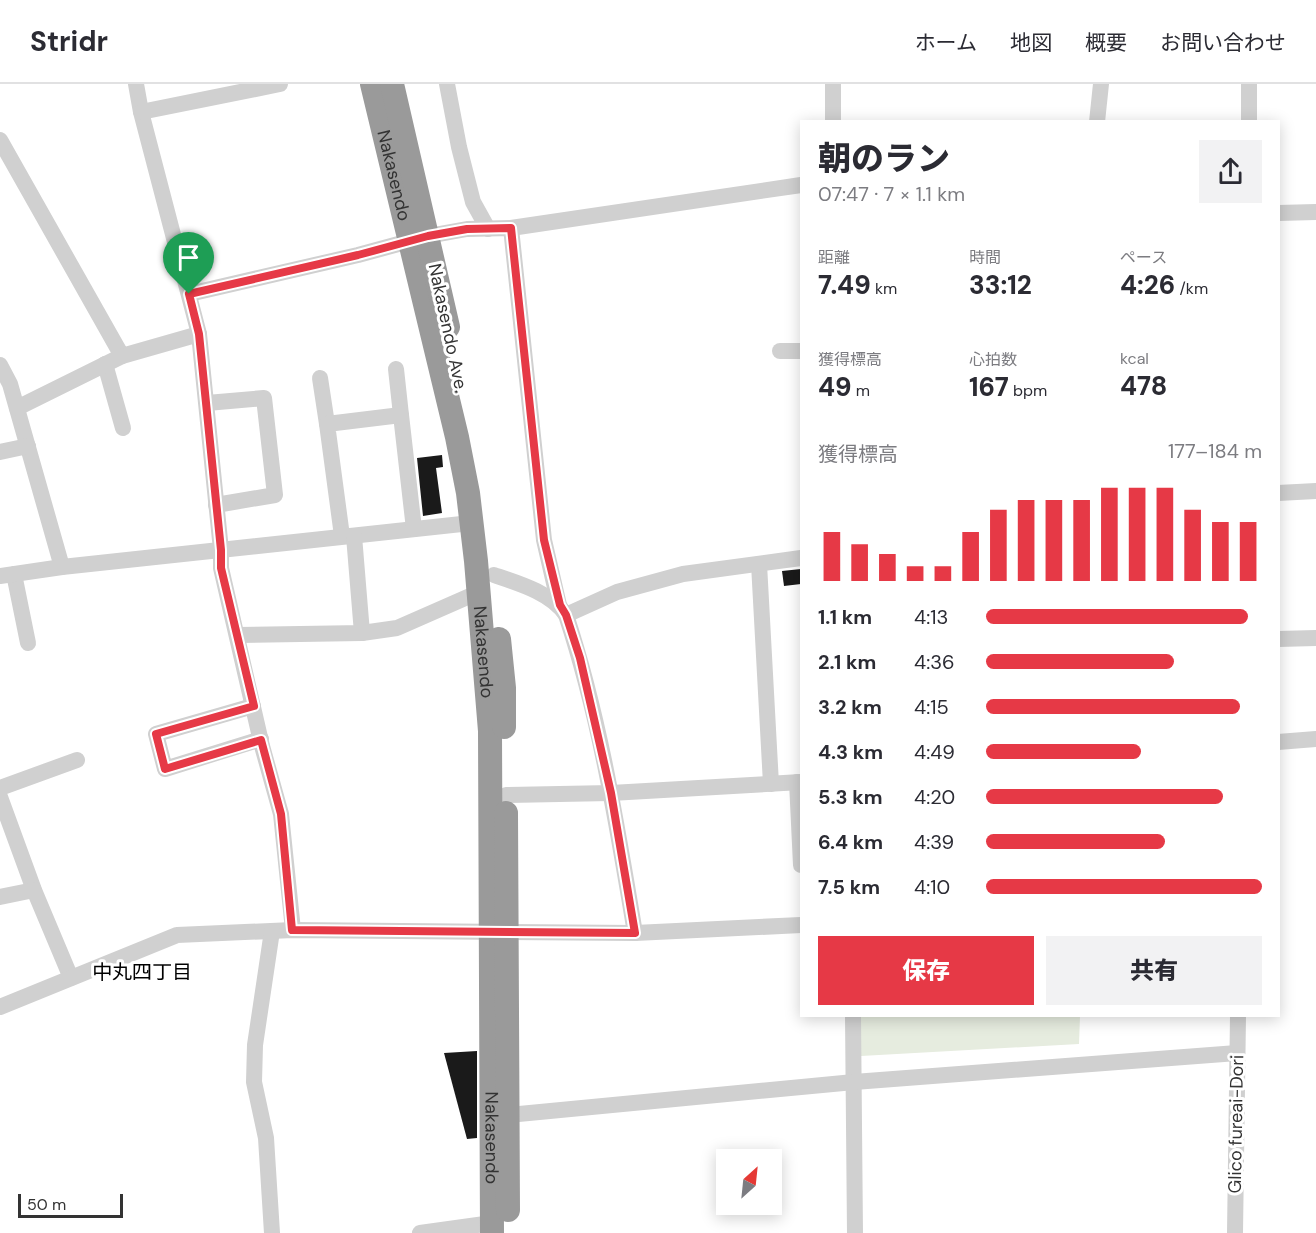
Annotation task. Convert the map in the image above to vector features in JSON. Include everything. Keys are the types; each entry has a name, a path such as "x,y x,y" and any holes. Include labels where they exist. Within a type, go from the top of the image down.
{"highway":[{"name":"Nakasendo","path":"372,84 419,238 471,523 486,583 504,688 506,795 499,932 497,1230"},
{"name":"Nakasendo Ave.","path":"392,84 419,238 483,488 486,583"},
{"name":"Nakasendo","path":"486,583 489,730 508,1115 497,1230"}],"street":[{"path":"136,84 141,112 199,334 221,568 261,740 281,814 292,930"},
{"path":"141,112 279,84"},
{"path":"447,84 459,147 473,202 488,229"},
{"path":"833,84 833,120"},
{"path":"1097,120 1101,84"},
{"path":"1249,84 1249,120"},
{"path":"2,147 122,356"},
{"path":"189,294 358,255 419,238 467,229 511,228 800,184"},
{"path":"1280,213 1316,212"},
{"path":"511,228 544,540 563,610 580,658 611,793 635,933"},
{"path":"17,408 122,356 199,334"},
{"path":"780,351 800,351"},
{"path":"105,364 123,428"},
{"path":"0,365 10,384 62,567"},
{"path":"396,369 414,529"},
{"path":"320,378 348,536 362,633"},
{"path":"207,403 264,398 275,495 216,505"},
{"path":"327,424 401,415"},
{"path":"0,452 28,446"},
{"path":"1280,493 1316,491"},
{"path":"28,644 7,575 62,567 471,523"},
{"path":"237,635 362,633 397,628 486,583 520,584 563,610 683,574 800,558"},
{"path":"759,564 771,783"},
{"path":"1280,639 1316,638"},
{"path":"254,706 156,734 165,769 261,740"},
{"path":"1280,742 1316,739"},
{"path":"0,788 77,760"},
{"path":"506,795 611,793 799,782 800,824"},
{"path":"0,797 6,835 34,890 70,978"},
{"path":"0,897 34,890"},
{"path":"0,1007 177,935 292,930 635,933 800,925"},
{"path":"272,931 255,1046 254,1082 266,1138 272,1233"},
{"path":"853,1017 855,1233"},
{"name":"Glico fureai-Dori","path":"1235,1233 1238,1017"},
{"path":"508,1115 854,1082 1237,1053"},
{"path":"420,1233 497,1230"}],"shaded area":[{"path":"859,1017 1080,1017 1079,1044 861,1056"}],"building":[{"path":"442,455 443,467 436,468 442,513 423,516 417,458"},
{"path":"800,569 800,584 784,586 782,571"},
{"path":"477,1051 477,1138 467,1139 444,1053"}],"district":[{"name":"中丸四丁目","path":"142,972"}],"route":[{"path":"511,228 544,540 560,605 566,615 580,658 611,793 635,933 292,930 281,814 261,740 165,769 156,734 254,706 221,568 199,334 189,294 358,255 428,236 467,229 511,228"}]}
